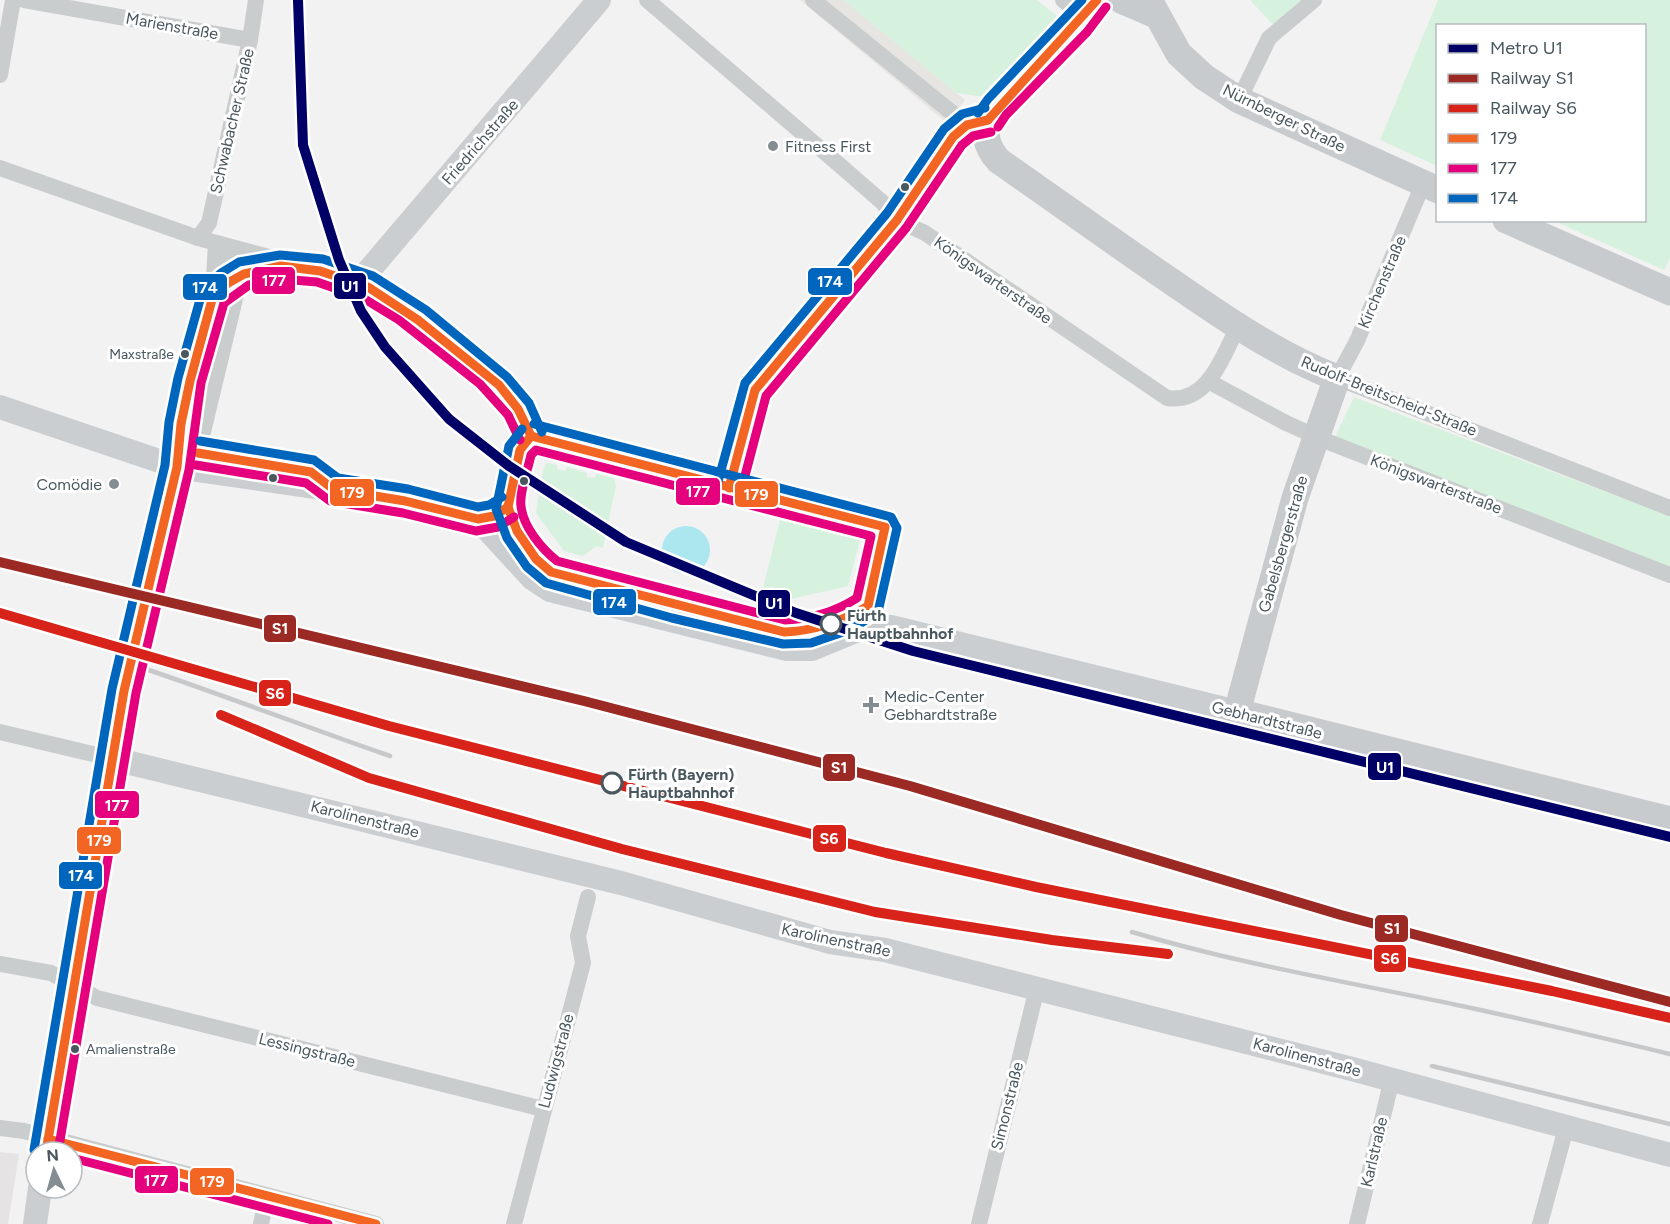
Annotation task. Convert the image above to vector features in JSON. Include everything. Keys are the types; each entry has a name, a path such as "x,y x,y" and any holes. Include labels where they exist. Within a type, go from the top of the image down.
{"main road":[{"name":"Friedrichstraße","path":"358,282 599,0"},
{"path":"1121,0 1153,8"},
{"path":"980,129 996,107 1096,5"},
{"name":"Nürnberger Straße","path":"1153,8 1179,54 1204,77 1239,100 1430,187"},
{"name":"Rudolf-Breitscheid-Straße","path":"980,129 990,151 999,160 1238,327 1314,369 1336,378"},
{"path":"1511,222 1670,292"},
{"path":"148,582 177,467 182,424 213,296 224,283 235,276 258,269 294,265 358,282"},
{"name":"Gabelsbergerstraße","path":"1237,712 1293,506 1336,378"},
{"path":"0,407 177,467 379,496 478,519 532,578 550,590 787,649 812,649 862,628"},
{"name":"Gebhardtstraße","path":"862,628 891,627 1670,820"},
{"path":"48,1140 124,691"},
{"name":"Karolinenstraße","path":"114,759 632,886 830,942 885,950 1036,988 1392,1079 1670,1155"},
{"path":"35,1224 38,1200"}],"street":[{"path":"0,75 13,0"},
{"name":"Marienstraße","path":"24,0 250,40"},
{"name":"Schwabacher Straße","path":"198,238 209,223 250,40 256,0"},
{"path":"647,0 882,202 897,220"},
{"name":"Rudolf-Breitscheid-Straße","path":"813,0 980,129"},
{"path":"1063,0 1096,5"},
{"path":"1239,100 1269,38 1314,0"},
{"path":"729,488 755,390 897,220 953,137 980,129"},
{"path":"0,168 198,238 241,248 294,265"},
{"name":"Kirchenstraße","path":"1336,378 1357,341 1430,187"},
{"name":"Königswarterstraße","path":"897,220 925,233 1167,398 1187,398 1202,389 1238,327"},
{"path":"177,467 198,453 236,295 235,276 231,263 216,243"},
{"path":"213,296 216,243"},
{"path":"358,282 415,317 513,398 526,419 531,436"},
{"name":"Rudolf-Breitscheid-Straße","path":"1336,378 1670,508"},
{"name":"Königswarterstraße","path":"1208,381 1315,436 1670,575"},
{"path":"531,436 885,528 862,628"},
{"path":"478,519 494,516 508,507 520,450 531,436"},
{"name":"Karolinenstraße","path":"0,732 114,759"},
{"name":"Ludwigstraße","path":"514,1224 583,963 578,936 588,897"},
{"name":"Lessingstraße","path":"0,964 51,973 98,998 543,1109"},
{"name":"Simonstraße","path":"979,1224 1036,988"},
{"name":"Karlstraße","path":"1357,1224 1392,1079"},
{"path":"0,1128 33,1140"},
{"path":"1540,1224 1566,1128"},
{"path":"84,1154 376,1224"},
{"path":"261,1224 267,1196"}],"shaded area":[{"path":"800,0 844,0 965,100 947,123"},
{"path":"0,1152 19,1154 8,1224 0,1224"}],"green space":[{"path":"844,0 1037,0 1058,17 983,97 956,93"},
{"path":"1250,0 1303,0 1276,28"},
{"path":"1438,0 1670,0 1670,258 1664,270 1556,222 1646,222 1646,24 1436,24 1436,166 1380,140"},
{"path":"1354,397 1670,516 1670,567 1335,437"},
{"path":"545,464 557,465 557,469 565,471 567,467 587,473 587,477 595,478 596,474 614,478 616,486 603,548 597,546 583,556 564,551 536,513 539,492 542,492 544,485 540,484"},
{"path":"780,520 860,540 848,586 787,600 778,596 773,587 763,588"}],"water":[{"path":"681,526 691,526 706,536 710,550 709,559 700,570 691,574 681,574 666,564 662,555 662,545 672,530"}],"tunnel":[{"path":"124,691 148,582"}],"railway":[{"path":"131,664 390,756"},
{"path":"1132,932 1253,963 1484,1011 1670,1054"},
{"path":"1432,1066 1670,1124"}],"metro line":[{"name":"U1","path":"298,0 303,145 339,260 361,311 385,347 449,419 509,466 626,542 796,613 913,651 1670,837"}],"rail line":[{"name":"S1","path":"0,562 584,701 910,786 1341,915 1670,1002"},
{"name":"S6","path":"0,613 389,726 886,853 1036,887 1552,991 1670,1018"},
{"name":"S6","path":"221,715 369,778 622,849 875,912 1052,940 1168,954"}],"transit line":[{"name":"174","path":"978,113 988,99 1082,0"},
{"name":"179","path":"988,120 1097,0"},
{"name":"177","path":"998,127 1006,115 1087,32 1106,7"},
{"name":"174","path":"717,485 745,383 887,213 944,129 962,114 985,108"},
{"name":"179","path":"729,488 755,390 897,220 953,137 967,125 988,120"},
{"name":"177","path":"741,491 766,396 906,228 962,145 973,136 991,132"},
{"name":"174","path":"36,1140 112,689 165,465 169,422 178,378 203,289 221,273 239,262 280,255 323,259 373,276 426,310 507,377 529,403 542,432"},
{"name":"179","path":"48,1140 124,691 177,467 181,424 190,381 213,296 228,283 244,274 281,266 320,271 368,287 418,320 499,385 518,409 531,436"},
{"name":"177","path":"60,1140 136,693 189,470 201,383 224,303 249,285 281,279 317,282 363,298 399,320 480,384 508,415 520,440"},
{"name":"174","path":"522,429 509,446 496,509 507,538 527,567 546,583 672,618 783,644 811,643 852,629 878,612 897,528 891,517 534,424"},
{"name":"179","path":"531,436 885,527 868,606 828,625 784,632 551,572 536,559 517,531 508,507 520,450 531,436"},
{"name":"174","path":"200,441 314,460 338,478 408,489 478,507 489,505 502,497"},
{"name":"177","path":"536,450 871,536 857,598 822,614 785,620 557,561 534,537 525,522 521,506 522,488 531,455 536,450"},
{"name":"179","path":"198,453 311,472 333,489 405,501 478,519 494,516 508,507"},
{"name":"177","path":"196,465 306,483 330,501 403,513 476,531 498,527 514,517"},
{"name":"179","path":"48,1139 376,1224"},
{"name":"177","path":"84,1161 328,1224"}],"place":[{"name":"Fitness First","path":"773,146"},
{"name":"Maxstraße","path":"185,354"},
{"name":"Comödie","path":"114,484"},
{"name":"Fürth Hauptbahnhof","path":"831,624"},
{"name":"Medic-Center Gebhardtstraße","path":"871,705"},
{"name":"Fürth (Bayern) Hauptbahnhof","path":"612,783"},
{"name":"Amalienstraße","path":"75,1049"}]}
